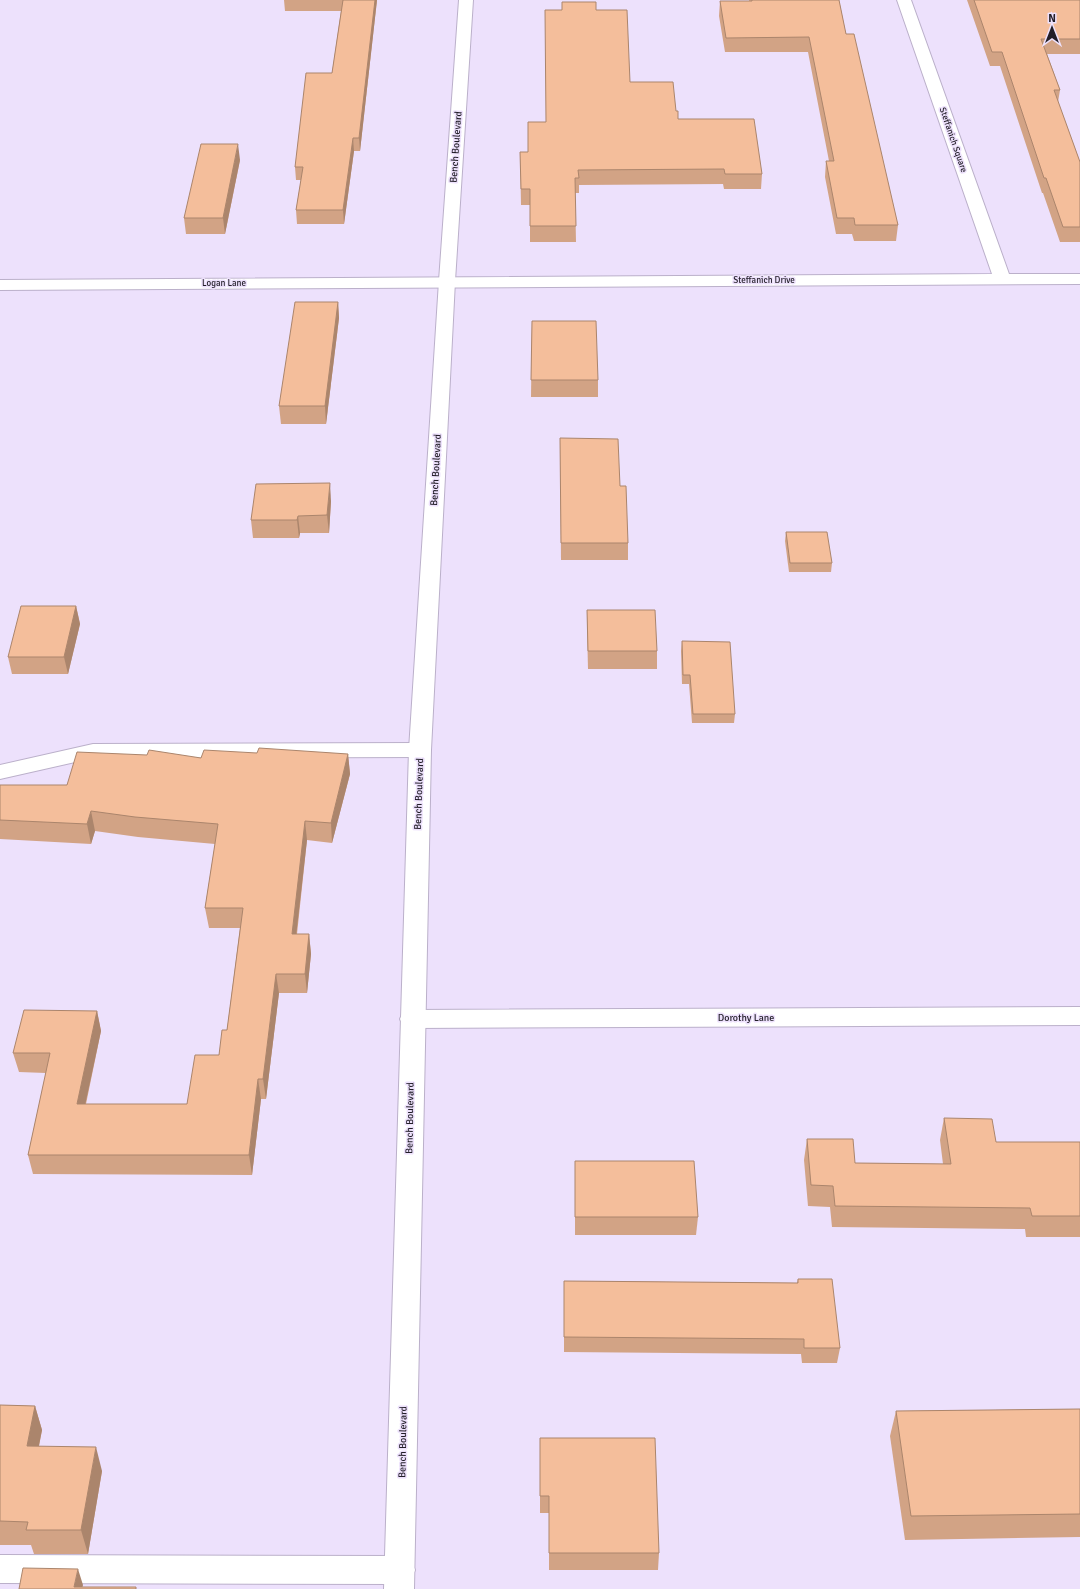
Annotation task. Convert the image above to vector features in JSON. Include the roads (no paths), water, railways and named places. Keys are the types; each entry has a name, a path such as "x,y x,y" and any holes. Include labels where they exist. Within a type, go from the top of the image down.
{"street":[{"name":"Bench Boulevard","path":"399,1579 420,750 447,281 466,0"},
{"name":"Steffanich Square","path":"904,0 1002,279"},
{"name":"Steffanich Drive","path":"447,281 1080,279"},
{"name":"Logan Lane","path":"0,285 447,281"},
{"path":"0,772 93,751 420,750"},
{"name":"Dorothy Lane","path":"412,1019 1080,1016"},
{"path":"0,1569 399,1579"}]}
